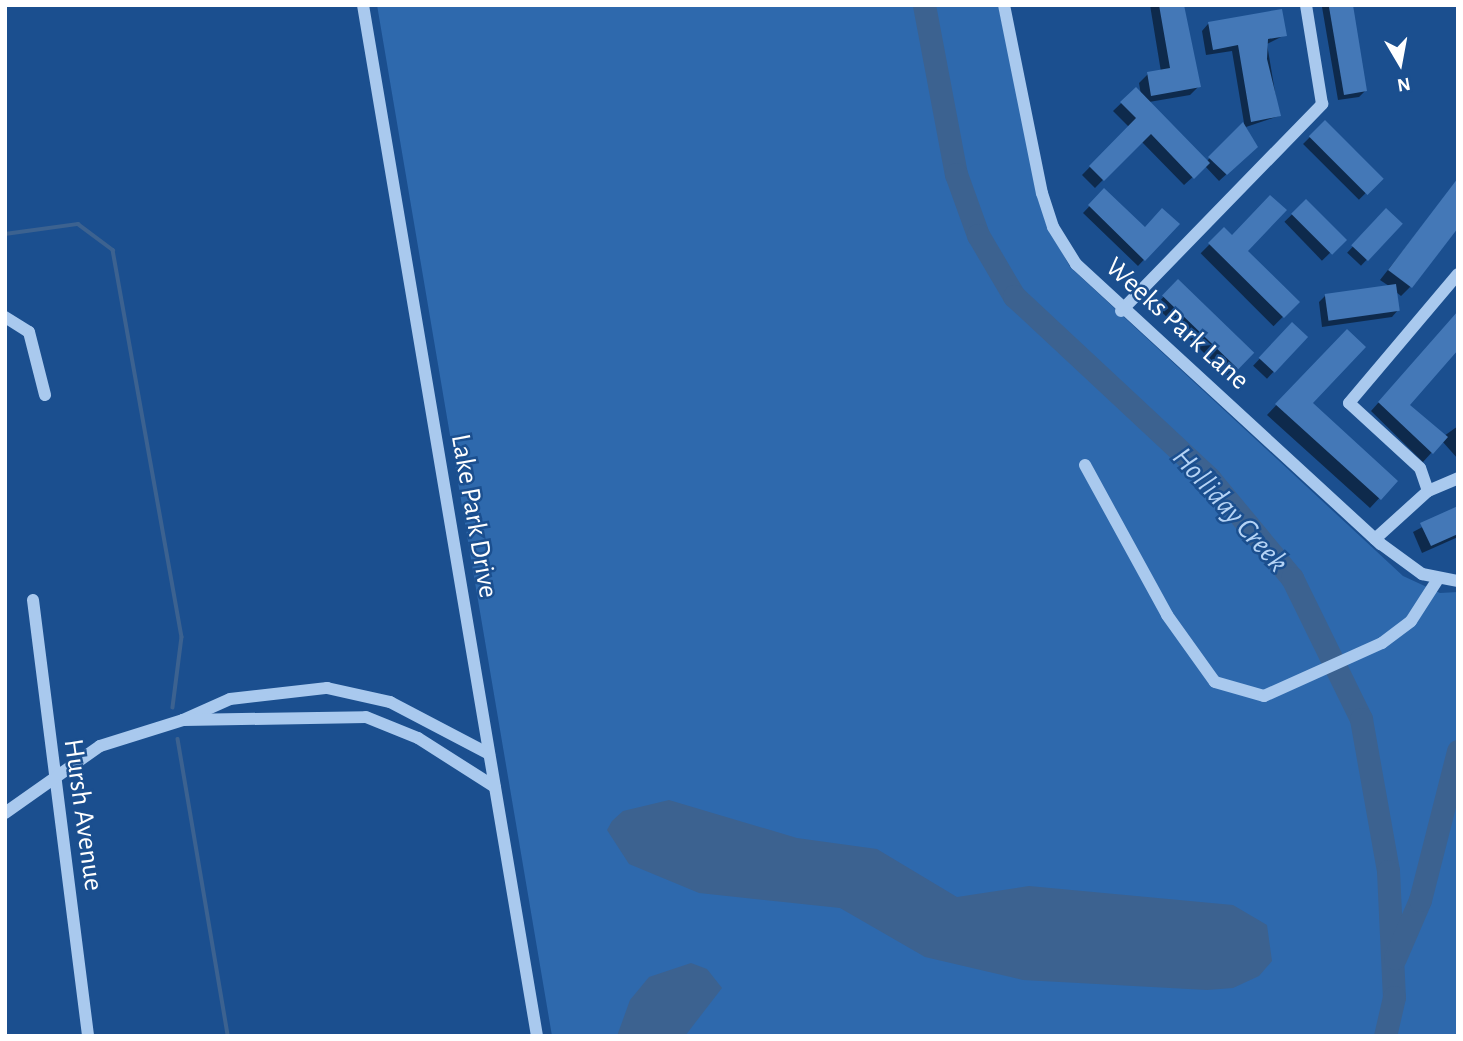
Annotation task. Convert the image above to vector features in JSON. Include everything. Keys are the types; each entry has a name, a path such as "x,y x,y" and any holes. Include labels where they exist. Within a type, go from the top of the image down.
{"street":[{"name":"Lake Park Drive","path":"363,5 537,1036"},
{"name":"Weeks Park Lane","path":"1004,5 1053,228 1076,264 1121,311 1406,565 1438,579 1458,581"},
{"path":"1121,311 1322,104 1306,5"},
{"path":"1428,491 1420,468 1349,403 1458,274"},
{"path":"5,317 29,332 45,395"},
{"path":"1085,465 1167,615 1215,681 1264,695 1382,643 1411,621 1438,579"},
{"path":"1375,539 1428,491 1458,478"},
{"name":"Hursh Avenue","path":"33,600 53,778 88,1036"},
{"path":"5,813 100,746 183,720 230,699 327,688 390,702 489,754"},
{"path":"183,720 366,717 418,738 495,787"}],"shaded area":[{"path":"377,5 998,5 1045,221 1070,267 1403,576 1440,593 1458,592 1458,1036 552,1036"},
{"path":"669,800 797,838 877,849 957,897 1029,886 1233,905 1267,925 1272,961 1259,976 1233,988 1207,990 1023,980 925,957 840,908 699,893 629,864 607,830 612,821 623,811"},
{"path":"691,963 707,969 722,988 685,1036 617,1036 630,1000 649,977"}],"building":[{"path":"1159,5 1184,5 1201,87 1151,96 1147,72 1170,68"},
{"path":"1353,5 1367,91 1344,95 1329,7"},
{"path":"1282,9 1287,36 1268,39 1267,59 1281,116 1251,122 1238,45 1213,50 1208,22"},
{"path":"1136,87 1210,163 1194,179 1151,134 1104,181 1089,166 1136,118 1120,102"},
{"path":"1325,120 1384,179 1367,195 1309,136"},
{"path":"1243,122 1258,147 1227,175 1208,157"},
{"path":"1458,178 1458,228 1412,288 1388,270"},
{"path":"1104,188 1145,227 1162,208 1180,224 1145,261 1088,205"},
{"path":"1270,195 1287,210 1248,251 1300,302 1284,318 1208,243 1224,227 1232,235"},
{"path":"1306,199 1347,240 1332,255 1291,214"},
{"path":"1386,208 1403,224 1368,261 1351,245"},
{"path":"1178,279 1254,353 1238,369 1162,296"},
{"path":"1396,284 1400,311 1328,321 1325,294"},
{"path":"1458,311 1458,350 1410,405 1448,437 1433,454 1378,402"},
{"path":"1292,322 1308,337 1275,373 1259,358"},
{"path":"1347,329 1366,347 1313,403 1398,481 1381,500 1275,404"},
{"path":"1458,506 1458,534 1431,546 1420,523"}],"waterway":[{"name":"Holliday Creek","path":"924,5 956,174 978,235 1014,296 1210,479 1292,578 1361,719 1388,871 1394,997 1385,1036"},
{"path":"5,234 78,224 113,250 182,637 173,707"},
{"path":"178,739 228,1036"},
{"path":"1395,958 1420,900 1458,751"}]}
